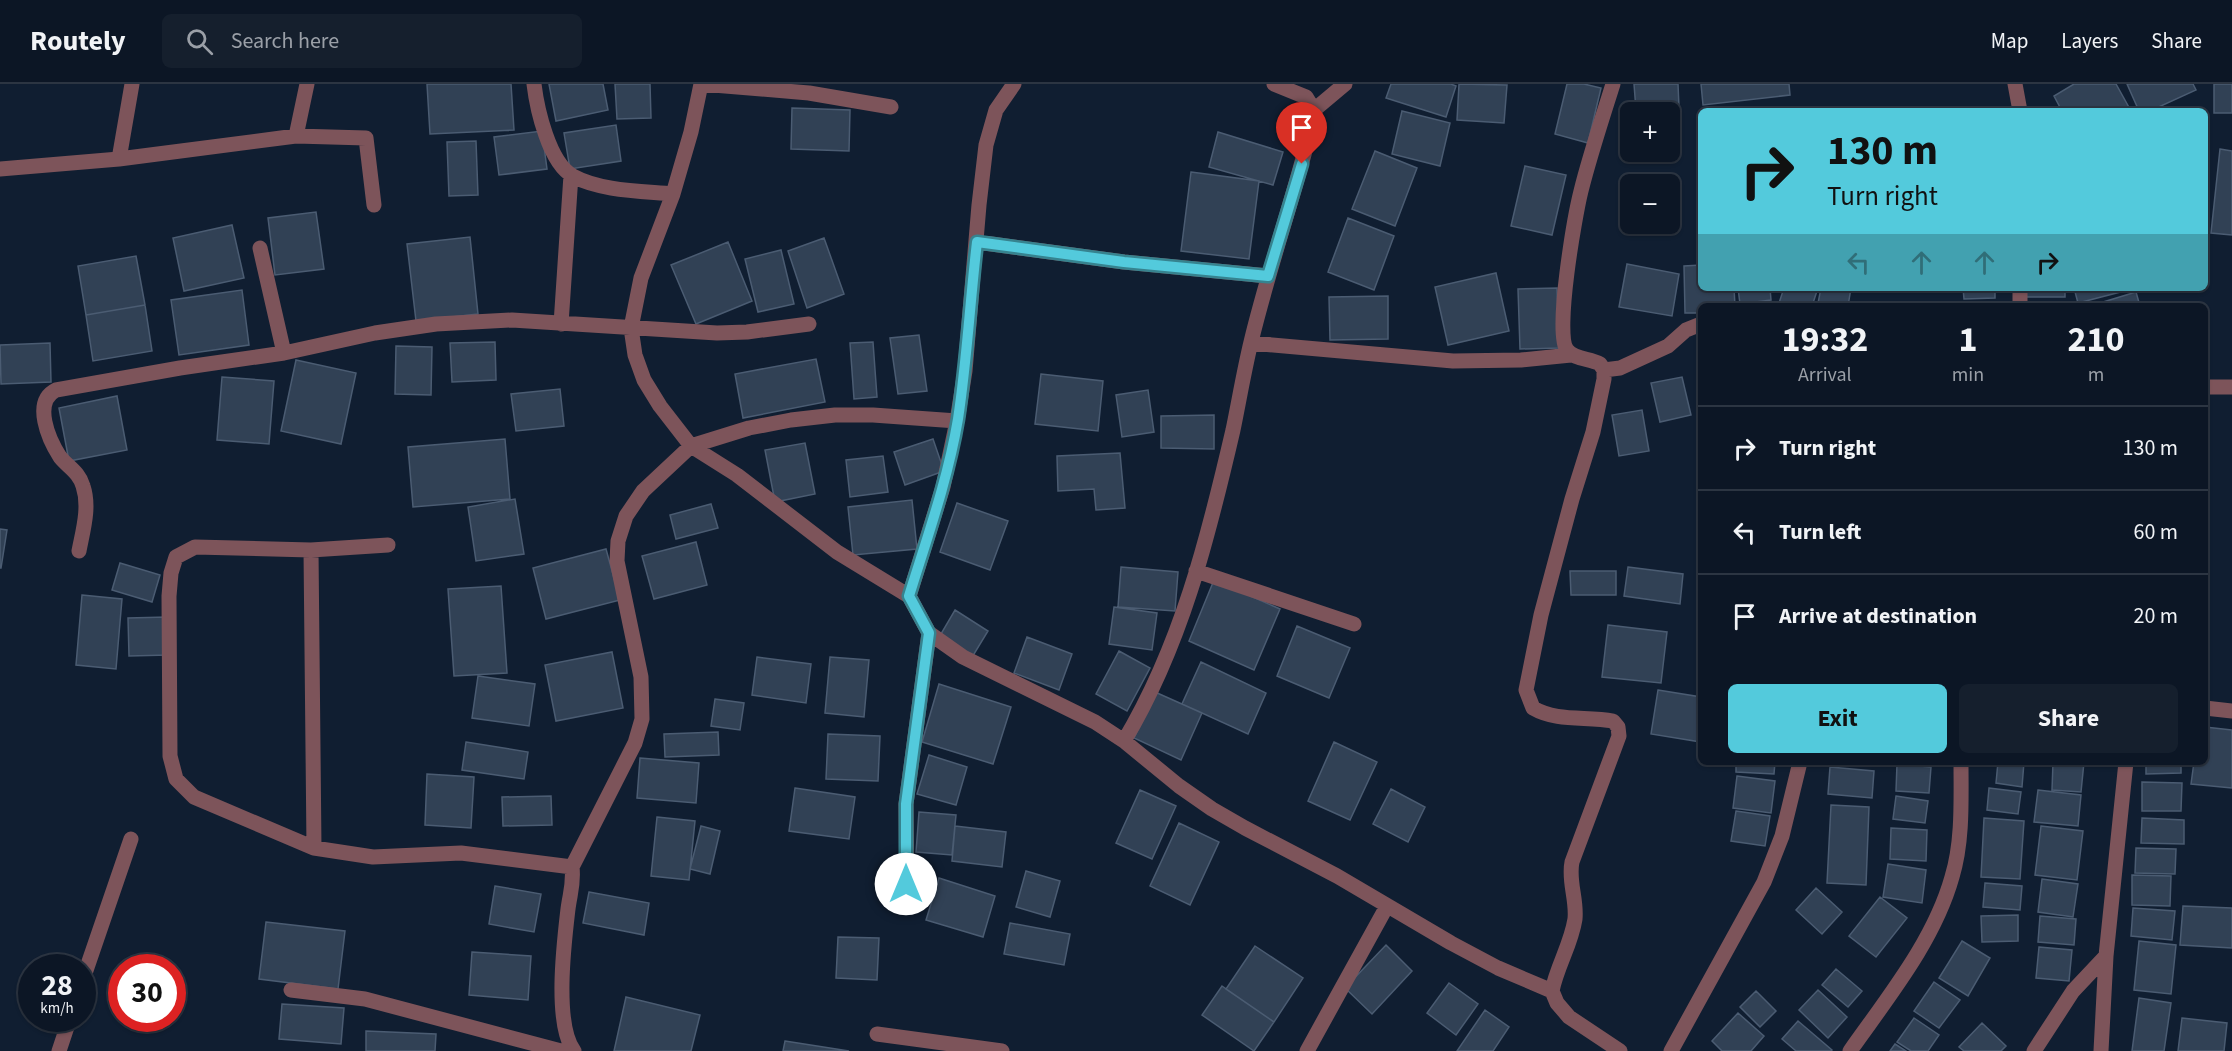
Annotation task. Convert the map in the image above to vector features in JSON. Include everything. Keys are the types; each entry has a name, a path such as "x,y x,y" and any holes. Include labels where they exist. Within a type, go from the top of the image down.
{"street":[{"path":"119,159 132,84"},
{"path":"296,136 307,84"},
{"path":"534,84 541,121 553,153 571,175 615,189 673,194"},
{"path":"891,107 809,93 701,84 691,132 673,194 640,278 631,328 635,355 644,380 660,406 691,446 737,475 837,552 909,596 929,633 963,657 1095,722 1124,741 1179,786 1212,809 1470,953 1552,991 1557,1003 1569,1017 1620,1051"},
{"path":"909,596 943,487 957,421 965,372 986,145 996,110 1014,84"},
{"path":"1274,84 1306,97 1314,110"},
{"path":"1124,741 1144,709 1165,664 1196,571 1268,276 1302,164 1314,110 1345,84"},
{"path":"1571,355 1565,349 1563,340 1563,303 1581,191 1613,84"},
{"path":"2015,84 2019,108"},
{"path":"0,170 119,159 296,136 366,138 374,205"},
{"path":"561,324 571,175"},
{"path":"977,242 1124,262 1268,276"},
{"path":"260,248 284,353"},
{"path":"79,551 86,509 83,486 75,471 61,458 48,431 44,412 45,401 50,393 56,390 168,370 284,353 375,333 436,324 512,320 717,333 747,332 809,324"},
{"path":"1604,370 1620,368 1668,346 1686,330 1698,325"},
{"path":"1251,343 1453,361 1521,360 1571,355 1596,362 1604,370 1599,406 1541,615 1526,690 1533,708 1542,713 1613,722 1618,728 1619,736 1570,869 1575,892 1575,918 1569,947 1552,991"},
{"path":"2208,387 2232,387"},
{"path":"574,1051 564,1029 562,1013 568,905 574,884 572,867 635,743 642,719 641,677 617,561 618,541 626,516 643,491 691,446 749,428 835,415 873,415 957,421"},
{"path":"388,545 311,550 195,548 176,557 171,573 170,596 170,756 176,779 194,797 314,848 373,857 461,853 572,867"},
{"path":"311,550 314,848"},
{"path":"1196,571 1354,624"},
{"path":"907,903 906,804 929,633"},
{"path":"2208,708 2232,711"},
{"path":"1671,1051 1764,882 1782,836 1799,765"},
{"path":"1850,1051 1930,931 1944,902 1953,875 1960,826 1961,765"},
{"path":"2101,1051 2106,957 2127,765"},
{"path":"92,954 131,838"},
{"path":"1307,1051 1387,906"},
{"path":"2034,1051 2073,991 2106,957"},
{"path":"291,990 365,999 561,1051"},
{"path":"59,1051 65,1032"},
{"path":"877,1034 1002,1051"}],"building":[{"path":"427,84 511,84 514,130 430,134"},
{"path":"549,84 603,84 608,110 556,121"},
{"path":"615,84 650,84 651,118 617,119"},
{"path":"1391,84 1451,84 1456,86 1446,117 1386,98"},
{"path":"1459,84 1507,85 1504,123 1457,120"},
{"path":"1567,84 1584,84 1601,88 1588,143 1555,134"},
{"path":"1634,84 1678,84 1679,102 1635,102"},
{"path":"1701,84 1789,84 1790,95 1703,105"},
{"path":"2074,84 2116,84 2129,108 2060,108 2054,96"},
{"path":"2127,84 2193,84 2196,90 2157,108 2138,108"},
{"path":"2214,84 2232,84 2232,113 2214,113"},
{"path":"792,108 850,110 849,151 791,149"},
{"path":"1402,111 1450,123 1440,166 1392,154"},
{"path":"616,125 621,161 570,169 564,133"},
{"path":"542,131 547,169 499,175 494,137"},
{"path":"1218,132 1283,152 1273,185 1209,167"},
{"path":"476,141 478,195 449,196 447,142"},
{"path":"2220,149 2232,151 2232,235 2211,233"},
{"path":"1375,151 1417,168 1395,226 1352,209"},
{"path":"1525,166 1566,175 1552,235 1511,226"},
{"path":"1191,172 1259,181 1249,259 1181,251"},
{"path":"316,212 324,269 275,275 268,218"},
{"path":"1348,218 1394,236 1374,290 1328,272"},
{"path":"232,225 244,278 184,291 173,238"},
{"path":"470,237 478,314 416,321 407,244"},
{"path":"824,238 844,294 807,308 788,251"},
{"path":"728,242 752,301 696,324 671,265"},
{"path":"781,250 794,304 758,312 745,259"},
{"path":"136,256 145,305 86,315 78,266"},
{"path":"1627,264 1679,274 1672,316 1619,307"},
{"path":"1698,265 1698,291 1734,291 1735,303 1698,303 1698,313 1685,313 1684,266"},
{"path":"1496,273 1509,331 1448,345 1435,287"},
{"path":"1557,288 1559,348 1520,349 1518,289"},
{"path":"242,290 249,345 179,355 171,300"},
{"path":"1738,291 1770,291 1771,300 1740,303"},
{"path":"1783,291 1817,291 1813,303 1779,303"},
{"path":"1820,291 1850,291 1848,303 1818,303"},
{"path":"1963,291 1995,291 1995,298 1964,299"},
{"path":"2021,291 2065,291 2065,297 2021,297"},
{"path":"2075,291 2124,291 2078,303"},
{"path":"2136,292 2139,303 2100,303"},
{"path":"1388,296 1388,339 1330,340 1329,297"},
{"path":"145,305 152,351 93,361 86,315"},
{"path":"919,335 927,391 898,394 890,338"},
{"path":"495,342 496,380 452,382 450,343"},
{"path":"873,342 877,397 854,399 850,343"},
{"path":"50,343 51,382 1,384 0,345"},
{"path":"396,346 432,347 431,395 395,394"},
{"path":"816,359 825,402 743,418 735,374"},
{"path":"296,360 356,373 341,444 281,431"},
{"path":"1041,374 1103,381 1098,431 1035,424"},
{"path":"222,377 274,381 269,444 217,440"},
{"path":"1682,377 1691,415 1660,422 1651,383"},
{"path":"560,389 564,426 516,431 511,394"},
{"path":"1148,390 1154,432 1122,437 1116,395"},
{"path":"117,396 127,450 69,461 59,408"},
{"path":"1642,410 1649,451 1619,456 1612,415"},
{"path":"1214,415 1214,449 1161,448 1161,416"},
{"path":"505,439 510,499 413,507 408,447"},
{"path":"933,439 944,471 905,485 894,452"},
{"path":"805,443 815,494 775,502 765,450"},
{"path":"1120,453 1125,508 1096,510 1094,489 1058,491 1057,456"},
{"path":"883,456 888,492 850,497 846,460"},
{"path":"515,499 524,554 476,561 468,507"},
{"path":"912,500 917,549 853,555 848,507"},
{"path":"957,503 1008,521 990,570 940,552"},
{"path":"711,504 718,528 676,539 670,515"},
{"path":"0,529 7,530 1,568 0,568"},
{"path":"696,542 707,585 654,599 642,556"},
{"path":"606,549 620,600 546,619 533,568"},
{"path":"120,563 160,575 152,602 112,590"},
{"path":"1121,567 1178,572 1175,611 1118,607"},
{"path":"1628,567 1683,574 1680,604 1624,596"},
{"path":"1570,571 1616,571 1616,595 1571,595"},
{"path":"1214,580 1280,609 1254,670 1189,641"},
{"path":"501,586 507,673 454,676 448,589"},
{"path":"82,595 122,599 116,669 76,665"},
{"path":"1114,607 1157,613 1152,650 1109,644"},
{"path":"955,610 988,631 971,659 938,639"},
{"path":"167,617 168,655 129,656 128,618"},
{"path":"1608,625 1667,632 1661,683 1602,677"},
{"path":"1297,626 1350,648 1329,698 1277,676"},
{"path":"1027,637 1072,654 1059,690 1014,673"},
{"path":"1119,651 1150,668 1127,711 1096,694"},
{"path":"612,652 623,708 556,721 545,665"},
{"path":"757,657 811,664 806,703 752,695"},
{"path":"830,657 869,660 864,717 825,713"},
{"path":"1201,662 1266,693 1248,734 1182,704"},
{"path":"478,676 535,684 529,726 472,718"},
{"path":"939,684 1011,707 993,764 922,742"},
{"path":"1658,690 1698,697 1698,742 1651,734"},
{"path":"1155,692 1202,713 1181,760 1134,738"},
{"path":"715,699 744,703 740,730 711,726"},
{"path":"2208,727 2232,730 2232,788 2191,784 2194,765 2208,765"},
{"path":"718,732 719,755 665,757 664,734"},
{"path":"828,734 880,736 878,781 826,779"},
{"path":"466,742 528,752 524,779 462,770"},
{"path":"1334,742 1377,762 1350,820 1308,801"},
{"path":"929,755 967,767 956,805 917,794"},
{"path":"640,758 699,763 696,803 637,798"},
{"path":"1736,765 1775,765 1774,774 1736,772"},
{"path":"1897,765 1931,767 1929,793 1896,791"},
{"path":"1998,765 2024,765 2022,787 1996,783"},
{"path":"2053,765 2084,765 2081,792 2052,790"},
{"path":"2146,765 2181,765 2181,773 2146,774"},
{"path":"1830,767 1874,771 1872,798 1828,794"},
{"path":"427,774 474,777 471,828 425,825"},
{"path":"1737,776 1775,781 1771,813 1733,808"},
{"path":"2142,782 2182,783 2181,811 2142,811"},
{"path":"795,788 855,797 849,839 789,831"},
{"path":"1989,788 2021,792 2018,814 1987,810"},
{"path":"1391,789 1425,807 1408,842 1373,824"},
{"path":"1140,790 1176,806 1152,859 1116,843"},
{"path":"2038,790 2081,795 2078,826 2034,822"},
{"path":"551,796 552,825 503,826 502,797"},
{"path":"1896,796 1928,801 1925,823 1893,819"},
{"path":"1831,805 1869,807 1866,885 1827,883"},
{"path":"1736,811 1770,816 1765,846 1731,841"},
{"path":"919,812 956,815 952,855 916,852"},
{"path":"657,817 695,821 689,880 651,876"},
{"path":"1984,818 2024,821 2020,879 1981,877"},
{"path":"2142,818 2184,820 2184,844 2141,843"},
{"path":"1179,823 1219,842 1190,905 1150,886"},
{"path":"701,826 720,831 710,874 690,869"},
{"path":"955,826 1006,832 1002,867 952,861"},
{"path":"2041,826 2083,831 2077,880 2035,875"},
{"path":"1891,828 1927,830 1926,861 1890,859"},
{"path":"2136,848 2176,849 2175,874 2135,873"},
{"path":"1888,864 1926,870 1922,903 1883,897"},
{"path":"1026,871 1060,881 1050,917 1016,907"},
{"path":"2132,875 2171,876 2170,906 2132,905"},
{"path":"939,878 995,896 983,937 926,920"},
{"path":"2042,879 2078,884 2073,917 2038,912"},
{"path":"1985,883 2022,886 2020,910 1983,907"},
{"path":"495,886 541,894 534,932 489,924"},
{"path":"1816,888 1842,912 1822,934 1796,910"},
{"path":"589,892 649,903 644,935 583,923"},
{"path":"1880,897 1907,918 1876,957 1849,936"},
{"path":"2183,906 2232,908 2232,948 2180,945"},
{"path":"2133,908 2175,911 2172,940 2131,936"},
{"path":"2018,915 2018,941 1982,942 1981,916"},
{"path":"2040,916 2076,919 2074,945 2038,942"},
{"path":"266,922 345,931 338,989 259,979"},
{"path":"1010,923 1070,934 1064,965 1004,954"},
{"path":"838,937 879,938 877,980 836,978"},
{"path":"1962,941 1990,958 1968,996 1939,978"},
{"path":"2139,941 2176,945 2171,994 2134,990"},
{"path":"1386,945 1412,971 1372,1014 1345,988"},
{"path":"1255,946 1303,978 1274,1022 1226,989"},
{"path":"2039,947 2072,950 2069,981 2036,978"},
{"path":"472,952 531,956 528,1000 469,995"},
{"path":"1836,969 1862,991 1848,1007 1822,985"},
{"path":"1934,982 1960,1000 1939,1028 1914,1011"},
{"path":"1449,983 1478,1004 1456,1035 1427,1013"},
{"path":"1222,986 1274,1022 1254,1051 1202,1015"},
{"path":"1818,990 1847,1017 1828,1038 1799,1010"},
{"path":"1756,991 1776,1011 1760,1027 1740,1007"},
{"path":"626,997 700,1015 691,1051 614,1051"},
{"path":"2139,998 2171,1003 2164,1051 2132,1051"},
{"path":"282,1004 344,1008 341,1044 279,1039"},
{"path":"1485,1010 1509,1027 1493,1051 1457,1051"},
{"path":"1738,1013 1764,1036 1751,1051 1722,1051 1712,1041"},
{"path":"1914,1018 1939,1035 1928,1051 1911,1051 1897,1042"},
{"path":"2182,1018 2227,1023 2224,1051 2178,1051"},
{"path":"1798,1021 1832,1050 1796,1051 1782,1039"},
{"path":"1982,1023 2006,1046 2001,1051 1964,1051 1959,1047"},
{"path":"366,1031 436,1034 435,1051 366,1051"},
{"path":"785,1041 849,1051 783,1051"},
{"path":"1895,1044 1906,1051 1890,1051"}],"route":[{"path":"906,884 906,804 929,633 909,596 943,487 957,421 965,372 977,242 1124,262 1268,276 1302,164"}]}
